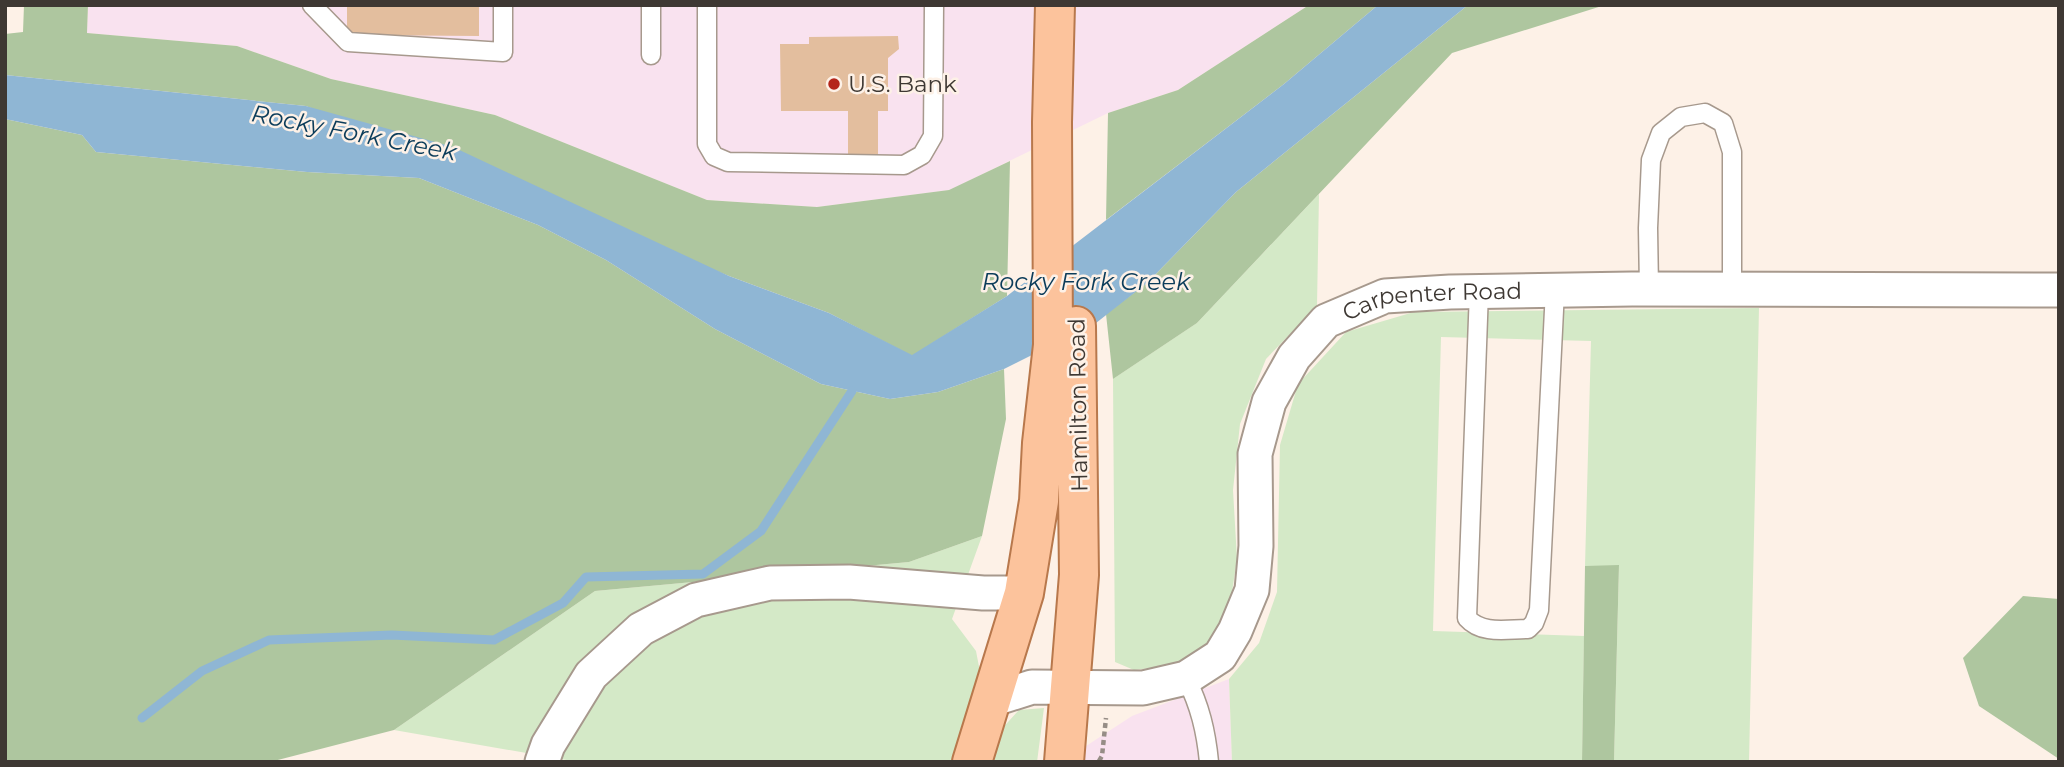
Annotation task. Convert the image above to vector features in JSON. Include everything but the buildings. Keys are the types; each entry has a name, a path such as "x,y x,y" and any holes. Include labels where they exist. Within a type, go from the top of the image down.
{"main road":[{"name":"Hamilton Road","path":"1055,5 1063,116"},
{"name":"Hamilton Road","path":"1064,762 1079,563 1060,442 1053,345 1066,5"},
{"name":"Hamilton Road","path":"978,739 1024,593 1039,501 1060,442"}],"street":[{"name":"Carpenter Road","path":"978,739 1032,687 1143,688 1186,678 1220,656 1235,631 1252,590 1256,546 1255,454 1269,402 1294,358 1326,321 1385,296 1479,291 1649,289 2059,290"},
{"path":"542,762 548,745 591,675 641,629 696,600 770,583 849,582 983,593 1024,593"}],"lane":[{"path":"312,5 348,42 503,52 503,5"},
{"path":"651,55 652,5"},
{"path":"707,5 707,144 714,156 728,162 904,165 922,155 933,136 934,5"},
{"path":"1649,289 1651,160 1661,133 1681,117 1704,113 1724,123 1732,152 1732,290"},
{"path":"1479,291 1467,618 1483,629 1528,629 1534,623 1539,610 1555,290"},
{"path":"1186,678 1200,707 1207,736 1209,762"}],"path":[{"path":"1098,762 1102,756 1106,726"}],"shaded area":[{"path":"88,5 1309,5 1178,90 1108,113 950,190 817,207 707,200 495,115 331,79 237,46 87,33"},
{"path":"1229,679 1232,762 1078,762 1080,750 1132,716"}],"green space":[{"path":"24,5 88,5 87,33 237,46 331,79 495,115 707,200 817,207 949,190 1010,161 1007,296 912,356 829,313 729,276 306,106 5,75 5,34 23,32"},
{"path":"1309,5 1378,5 1284,84 1106,220 1108,113 1178,90"},
{"path":"1468,5 1605,5 1452,53 1197,323 1113,379 1106,314 1147,283 1236,192"},
{"path":"5,119 82,135 96,152 307,172 419,178 538,225 606,260 715,329 821,384 890,399 938,392 1004,369 1006,419 982,536 909,562 595,591 394,730 270,762 5,762"},
{"path":"1319,194 1317,306 1266,359 1240,424 1233,490 1237,559 1229,612 1202,653 1168,666 1134,670 1115,662 1113,379 1197,323"},
{"path":"1759,308 1749,762 1614,762 1619,566 1585,566 1591,341 1441,337 1433,631 1584,636 1582,762 1232,762 1229,679 1259,643 1277,592 1280,445 1298,384 1346,332 1414,312"},
{"path":"982,536 952,619 976,651 981,677 951,762 578,762 394,730 595,591 909,562"},
{"path":"1619,565 1614,762 1582,762 1585,566"},
{"path":"2023,596 2059,599 2059,759 1979,706 1963,658"},
{"path":"1044,708 1037,762 987,762 998,733 1019,710"}],"water":[{"name":"Rocky Fork Creek","path":"1378,5 1468,5 1236,192 1147,283 1096,323 1004,369 938,392 890,399 821,384 715,329 606,260 538,225 419,178 307,172 96,152 82,135 5,119 5,75 306,106 453,147 729,276 829,313 912,355 1007,296 1284,84"}],"waterway":[{"path":"142,718 202,671 269,640 392,635 494,640 563,603 586,577 703,574 761,531 852,391"}],"place":[{"name":"U.S. Bank","path":"834,84"}]}
